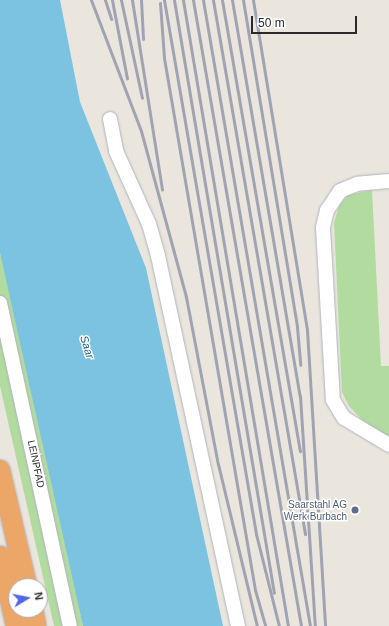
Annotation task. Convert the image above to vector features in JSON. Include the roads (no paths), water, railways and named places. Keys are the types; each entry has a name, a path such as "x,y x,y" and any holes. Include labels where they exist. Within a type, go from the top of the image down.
{"highway":[{"path":"0,470 25,578"},
{"path":"0,556 16,626"}],"lane":[{"path":"110,119 116,151 149,224 158,256 238,626"},
{"path":"389,181 356,184 340,191 327,210 323,228 333,400 344,418 389,445"},
{"name":"LEINPFAD","path":"0,303 70,626"}],"water":[{"name":"Saar","path":"0,0 60,0 80,102 146,268 223,626 83,626 0,253"}],"railway":[{"path":"91,0 141,131 186,297 218,464 257,626"},
{"path":"105,0 111,19"},
{"path":"112,0 127,79"},
{"path":"121,0 142,98"},
{"path":"132,0 162,190"},
{"path":"141,0 143,39"},
{"path":"164,0 256,534 279,626"},
{"path":"174,0 274,593"},
{"path":"183,0 288,626"},
{"path":"193,0 301,626"},
{"path":"203,0 310,626"},
{"path":"213,0 305,534"},
{"path":"222,0 300,451"},
{"path":"232,0 300,396 315,626"},
{"path":"243,0 297,327 300,365"},
{"path":"253,0 307,330 325,626"},
{"path":"160,3 164,58 255,590 265,626"}],"place":[{"name":"Saarstahl AG Werk Burbach","path":"355,510"}]}
